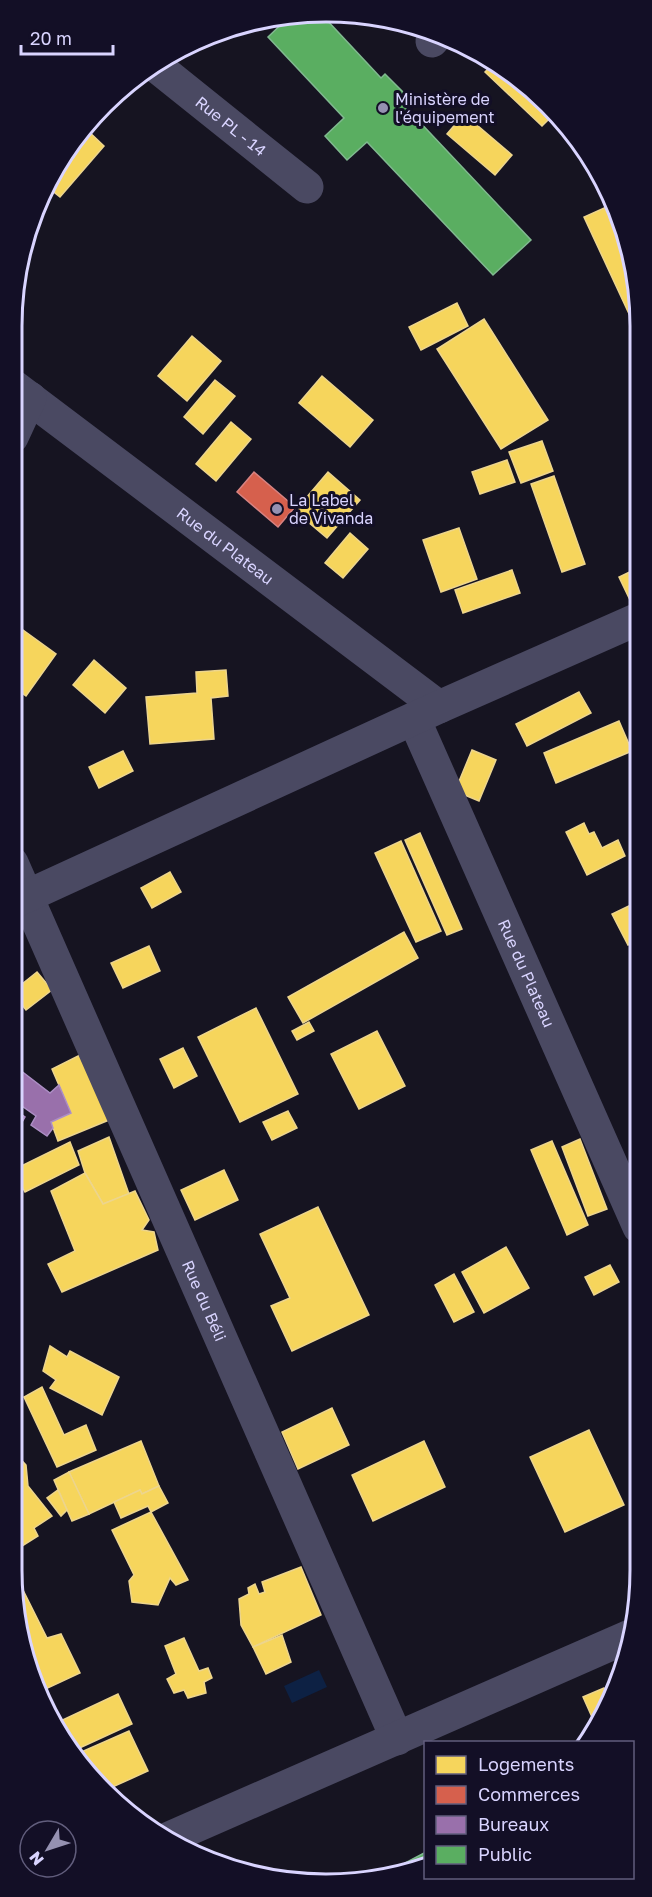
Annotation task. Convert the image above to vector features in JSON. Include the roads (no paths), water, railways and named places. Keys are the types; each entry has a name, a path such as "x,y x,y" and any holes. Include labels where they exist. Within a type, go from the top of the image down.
{"street":[{"name":"Rue PL - 14","path":"162,71 307,187"},
{"name":"Rue du Plateau","path":"22,392 426,713 630,1205"},
{"path":"22,899 426,713 630,624"},
{"name":"Rue du Béli","path":"22,907 397,1738"},
{"path":"175,1835 622,1640"}],"water":[{"path":"319,1670 327,1687 292,1703 284,1686"}],"place":[{"name":"Ministère de l'équipement","path":"383,108"},
{"name":"La Label de Vivanda","path":"277,509"}]}
